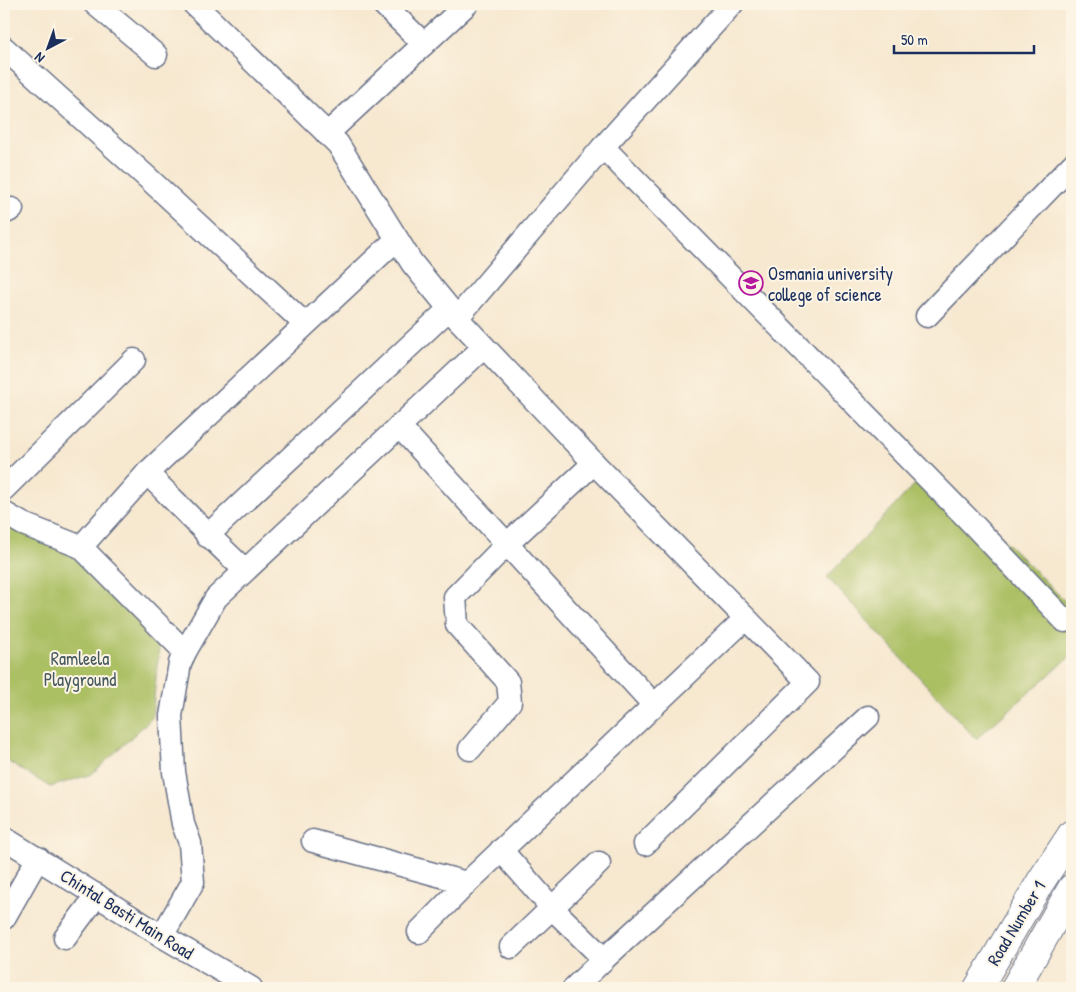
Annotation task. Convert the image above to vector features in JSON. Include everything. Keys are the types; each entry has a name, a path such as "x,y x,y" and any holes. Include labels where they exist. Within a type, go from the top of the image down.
{"main road":[{"name":"Road Number 1","path":"978,988 1041,881 1072,834"},
{"name":"Road Number 1","path":"1015,988 1072,888"}],"street":[{"path":"95,4 156,55"},
{"path":"194,4 338,144 412,263 484,348 808,682 645,844"},
{"path":"384,4 424,44"},
{"path":"328,134 467,4"},
{"path":"207,536 453,313 732,4"},
{"path":"4,48 150,179 305,324"},
{"path":"603,147 967,518 1065,621"},
{"path":"927,316 1072,165"},
{"path":"81,547 147,473 397,239"},
{"path":"162,936 193,882 190,843 183,824 174,772 171,716 180,663 185,652 216,598 484,348"},
{"path":"4,489 134,360"},
{"path":"399,426 654,705"},
{"path":"470,749 510,702 508,682 457,624 455,597 506,545 594,463"},
{"path":"147,473 207,536 245,570"},
{"path":"4,513 23,524 81,547 185,652"},
{"path":"419,932 501,850 745,619"},
{"path":"574,988 868,717"},
{"name":"Chintal Basti Main Road","path":"4,838 162,936 252,988"},
{"path":"312,841 467,883"},
{"path":"501,850 552,908 604,959"},
{"path":"4,918 38,858"},
{"path":"511,947 599,863"},
{"path":"65,938 97,895"}],"green space":[{"path":"931,467 1072,608 1072,655 976,739 827,577"},
{"name":"Ramleela Playground","path":"4,520 72,556 160,638 152,718 92,774 50,787 4,759"}],"place":[{"name":"Osmania university college of science","path":"751,283"}]}
